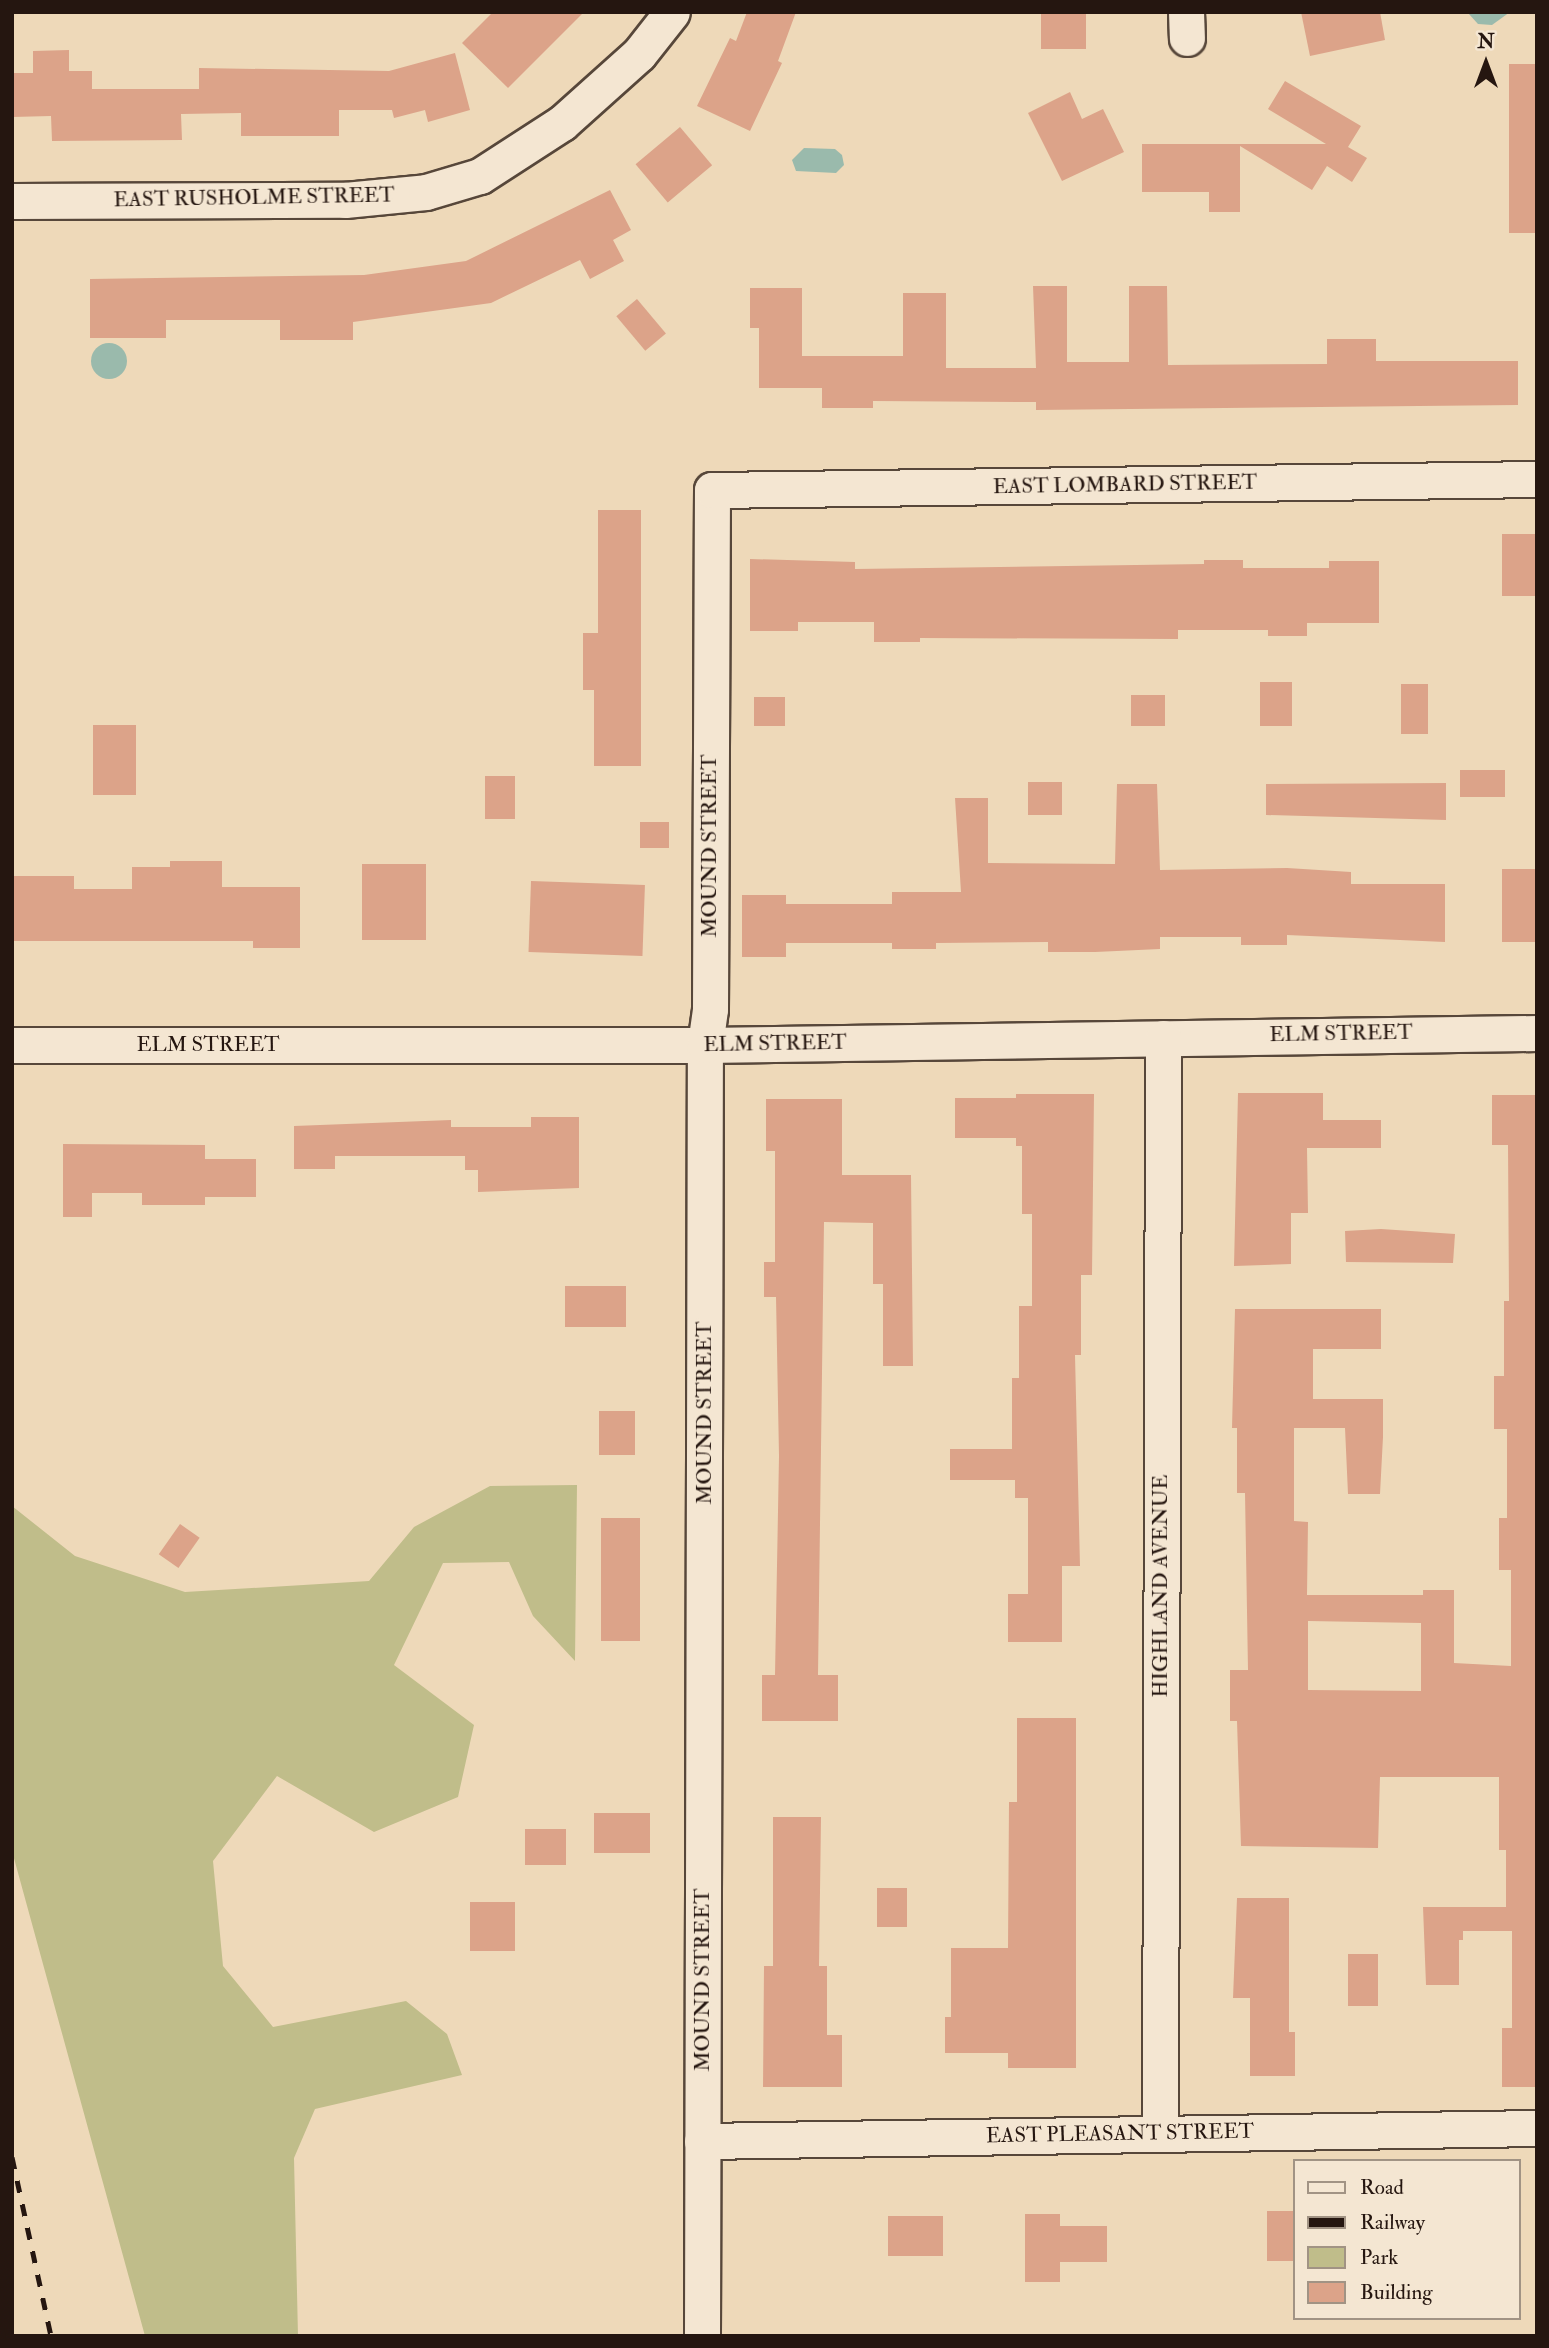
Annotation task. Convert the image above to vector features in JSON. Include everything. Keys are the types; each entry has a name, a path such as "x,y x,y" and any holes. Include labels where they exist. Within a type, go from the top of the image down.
{"street":[{"name":"EAST RUSHOLME STREET","path":"12,201 345,200 426,192 480,176 562,122 639,54 672,12"},
{"name":"EAST LOMBARD STREET","path":"712,490 1537,480"},
{"name":"MOUND STREET","path":"702,2336 705,1045 710,1009 712,490"},
{"name":"ELM STREET","path":"12,1045 705,1045 1537,1032"},
{"name":"HIGHLAND AVENUE","path":"1160,2133 1163,1038"},
{"name":"EAST PLEASANT STREET","path":"702,2141 1537,2128"}],"green space":[{"path":"577,1485 575,1661 533,1616 509,1562 443,1563 394,1665 474,1725 458,1797 374,1832 277,1776 213,1861 223,1966 273,2027 406,2001 447,2034 462,2075 315,2109 294,2158 298,2336 145,2336 12,1851 12,1506 75,1556 185,1592 369,1581 414,1527 490,1486"}],"shaded area":[{"path":"1510,12 1492,25 1478,24 1468,13"},
{"path":"804,148 835,149 842,155 844,165 836,173 796,171 792,160"},
{"path":"109,343 121,349 127,361 121,373 109,379 97,373 91,361 97,349"}],"building":[{"path":"493,12 584,12 508,88 462,43"},
{"path":"747,12 796,12 778,61 782,63 750,131 697,106 730,38 736,41"},
{"path":"1041,12 1086,12 1086,49 1041,49"},
{"path":"1301,12 1380,12 1385,40 1310,56"},
{"path":"69,50 69,71 92,71 92,89 199,89 199,68 389,71 455,53 470,110 428,122 425,110 394,118 392,110 339,110 339,136 241,136 241,113 181,114 182,140 52,141 51,116 12,117 12,73 33,73 33,51"},
{"path":"1509,64 1537,64 1537,233 1509,233"},
{"path":"1285,81 1361,126 1348,147 1367,158 1352,182 1327,166 1312,190 1240,146 1240,212 1209,212 1209,192 1142,192 1142,144 1326,144 1268,109"},
{"path":"1070,92 1082,119 1103,109 1124,152 1062,181 1028,113"},
{"path":"680,127 712,165 668,203 636,164"},
{"path":"610,190 631,230 613,240 624,261 590,279 580,260 491,303 353,322 353,340 280,340 280,320 166,320 166,338 90,338 90,279 364,275 466,261"},
{"path":"1033,286 1067,286 1067,362 1129,362 1129,286 1167,286 1168,365 1327,364 1327,339 1376,339 1376,361 1518,361 1518,405 1036,410 1036,402 873,401 873,408 822,408 822,388 759,388 759,328 750,328 750,288 802,288 802,356 903,356 903,293 946,293 946,368 1036,368"},
{"path":"637,299 666,333 645,351 616,316"},
{"path":"598,510 641,510 641,766 594,766 594,690 583,690 583,633 598,633"},
{"path":"1502,534 1537,534 1537,596 1502,596"},
{"path":"750,559 855,562 855,569 1204,564 1204,560 1243,560 1243,568 1329,568 1329,561 1379,561 1379,623 1307,623 1307,636 1268,636 1268,630 1178,630 1178,639 920,638 920,642 874,642 874,622 798,622 798,631 750,631"},
{"path":"1260,682 1292,682 1292,726 1260,726"},
{"path":"1401,684 1428,684 1428,734 1401,734"},
{"path":"1131,695 1165,695 1165,726 1131,726"},
{"path":"754,697 785,697 785,726 754,726"},
{"path":"93,725 136,725 136,795 93,795"},
{"path":"1460,770 1505,770 1505,797 1460,797"},
{"path":"485,776 515,776 515,819 485,819"},
{"path":"1028,782 1062,782 1062,815 1028,815"},
{"path":"1446,783 1446,820 1266,815 1266,784"},
{"path":"1117,784 1157,784 1160,870 1287,868 1351,872 1351,884 1445,884 1445,942 1287,935 1287,945 1241,945 1241,937 1160,937 1160,949 1095,952 1048,952 1048,942 936,943 936,949 892,949 892,943 786,943 786,957 742,957 742,895 786,895 786,904 892,904 892,892 961,892 955,798 988,798 988,863 1115,864"},
{"path":"640,822 669,822 669,848 640,848"},
{"path":"170,861 222,861 222,887 300,887 300,948 253,948 253,941 12,941 12,876 74,876 74,889 132,889 132,867 170,867"},
{"path":"362,864 426,864 426,940 362,940"},
{"path":"1502,869 1537,869 1537,942 1502,942"},
{"path":"531,881 645,885 642,956 529,952"},
{"path":"1238,1093 1323,1093 1323,1120 1381,1120 1381,1148 1307,1148 1308,1213 1291,1213 1291,1264 1234,1266"},
{"path":"1016,1094 1094,1094 1092,1275 1081,1275 1081,1355 1075,1355 1080,1566 1062,1566 1062,1642 1008,1642 1008,1594 1028,1594 1028,1498 1015,1498 1015,1480 950,1480 950,1449 1012,1449 1012,1378 1019,1378 1019,1306 1032,1306 1032,1214 1022,1214 1022,1146 1016,1146 1016,1138 955,1138 955,1098 1016,1098"},
{"path":"1492,1095 1537,1095 1537,2087 1502,2087 1502,2028 1512,2028 1512,1931 1463,1931 1463,1940 1459,1940 1459,1985 1426,1985 1423,1907 1506,1907 1506,1850 1499,1850 1499,1777 1380,1777 1378,1848 1241,1846 1237,1721 1230,1721 1230,1670 1248,1670 1245,1493 1237,1493 1237,1428 1232,1428 1235,1309 1381,1309 1381,1349 1313,1349 1313,1399 1383,1399 1383,1437 1380,1494 1348,1494 1345,1428 1294,1428 1294,1521 1308,1522 1307,1595 1423,1595 1423,1590 1454,1590 1454,1663 1511,1666 1511,1570 1499,1570 1499,1518 1507,1518 1507,1429 1494,1429 1494,1376 1504,1376 1504,1301 1509,1301 1508,1145 1492,1145","holes":["1308,1621 1421,1623 1421,1691 1308,1690"]},
{"path":"766,1099 842,1099 842,1175 911,1175 913,1366 883,1366 883,1284 873,1284 873,1223 824,1222 818,1675 838,1675 838,1721 762,1721 762,1675 775,1675 779,1456 776,1297 764,1297 764,1262 775,1262 775,1151 766,1151"},
{"path":"531,1117 579,1117 579,1188 478,1192 478,1170 465,1170 465,1156 335,1156 335,1169 294,1169 294,1126 451,1120 451,1127 531,1127"},
{"path":"63,1144 205,1145 205,1159 256,1159 256,1197 205,1197 205,1205 142,1205 142,1193 92,1193 92,1217 63,1217"},
{"path":"1381,1229 1455,1234 1453,1263 1346,1262 1345,1231"},
{"path":"565,1286 626,1286 626,1327 565,1327"},
{"path":"599,1411 635,1411 635,1455 599,1455"},
{"path":"601,1518 640,1518 640,1641 601,1641"},
{"path":"180,1524 200,1538 178,1568 159,1554"},
{"path":"1017,1718 1076,1718 1076,2068 1008,2068 1008,2053 945,2053 945,2017 951,2017 951,1948 1008,1948 1009,1802 1017,1802"},
{"path":"594,1813 650,1813 650,1853 594,1853"},
{"path":"773,1817 821,1817 819,1966 827,1966 827,2035 842,2035 842,2087 763,2087 764,1966 773,1966"},
{"path":"525,1829 566,1829 566,1865 525,1865"},
{"path":"877,1888 907,1888 907,1927 877,1927"},
{"path":"1237,1898 1289,1898 1289,2032 1295,2032 1295,2076 1250,2076 1250,1998 1233,1998"},
{"path":"470,1902 515,1902 515,1951 470,1951"},
{"path":"1348,1954 1378,1954 1378,2006 1348,2006"},
{"path":"1267,2211 1294,2211 1294,2261 1267,2261"},
{"path":"1025,2214 1060,2214 1060,2226 1107,2226 1107,2262 1060,2262 1060,2282 1025,2282"},
{"path":"888,2216 943,2216 943,2256 888,2256"}],"railway":[{"path":"12,2157 51,2336"}]}
